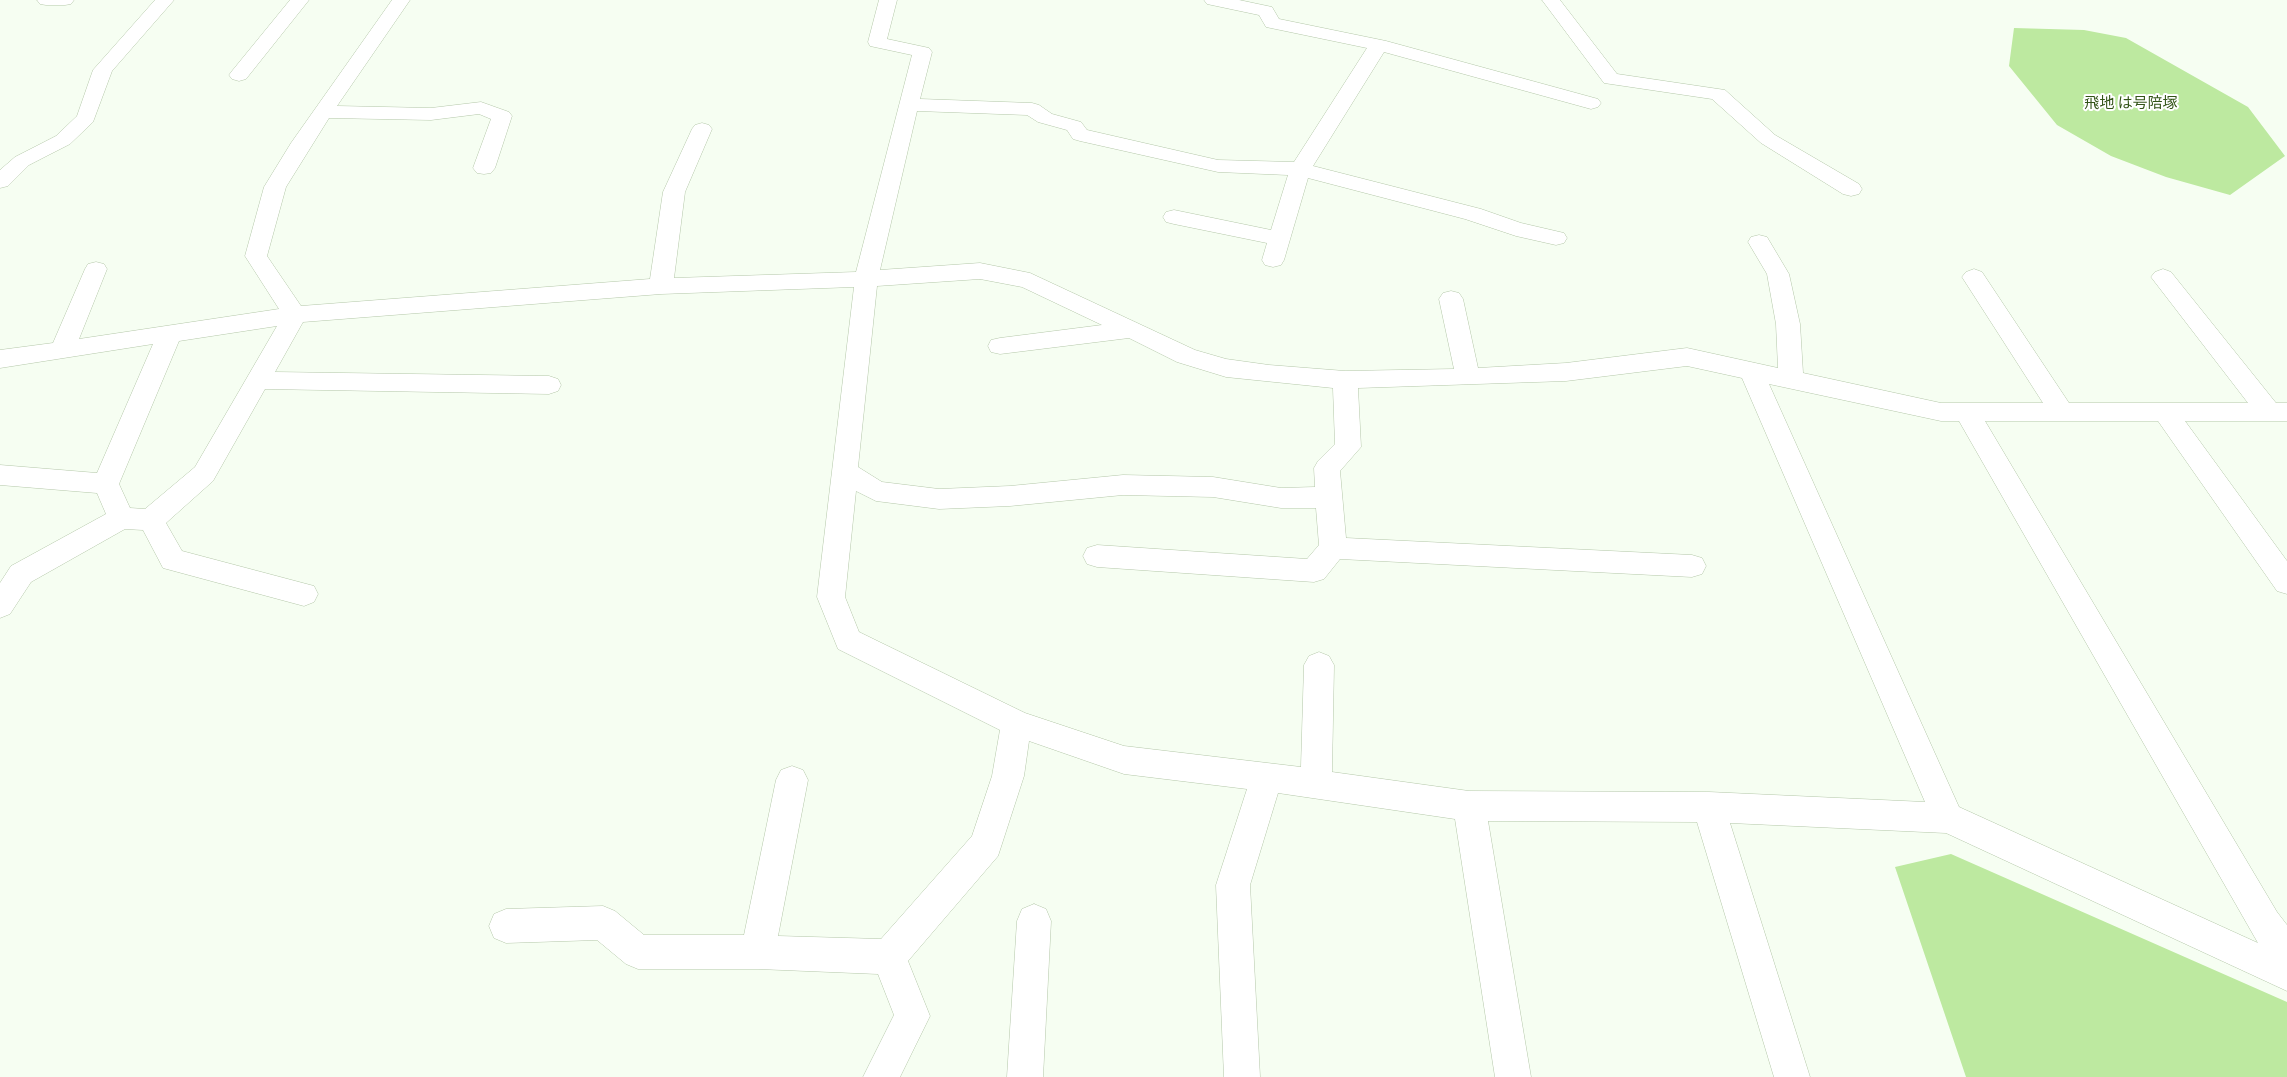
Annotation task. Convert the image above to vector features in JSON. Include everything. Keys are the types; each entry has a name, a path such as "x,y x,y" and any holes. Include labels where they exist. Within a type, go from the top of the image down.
{"street":[{"path":"46,0 65,0"},
{"path":"0,182 22,161 63,140 86,118 103,70 165,0"},
{"path":"239,75 300,0"},
{"path":"295,315 256,256 275,187 300,143 401,0"},
{"path":"888,0 877,42 922,52 866,279 831,597 848,640 1016,723 1124,760 1267,777 1469,806 1709,807 1948,818 2287,974"},
{"path":"1213,0 1265,11 1273,23 1380,45 1591,103"},
{"path":"1551,0 1611,79 1718,94 1768,139 1851,189"},
{"path":"1273,260 1300,169 1380,45"},
{"path":"910,105 1032,108 1046,118 1074,126 1080,135 1218,166 1300,169 1473,214 1516,229 1556,238"},
{"path":"322,112 431,114 481,108 502,116 484,168"},
{"path":"660,286 674,192 702,130"},
{"path":"1174,217 1280,239"},
{"path":"1759,242 1778,274 1788,324 1791,379"},
{"path":"62,350 96,269"},
{"path":"0,359 295,315 660,286 866,279 950,272 980,272 1003,274 1030,281 1186,356 1226,368 1269,374 1345,380 1468,377 1566,372 1687,357 1941,412 2166,414 2279,412"},
{"path":"1974,276 2062,412"},
{"path":"2163,277 2279,412"},
{"path":"1450,299 1468,377"},
{"path":"0,606 10,570 121,518 151,520 204,474 295,315"},
{"path":"1000,346 1131,330"},
{"path":"121,518 106,484 169,335"},
{"path":"1751,370 1948,818"},
{"path":"258,380 549,385"},
{"path":"1097,556 1314,571 1333,548 1327,468 1348,447 1345,380"},
{"path":"1967,413 2265,924 2287,954"},
{"path":"2166,414 2287,583"},
{"path":"845,471 876,491 939,499 1010,496 1123,485 1213,487 1281,498 1329,497"},
{"path":"0,475 106,484"},
{"path":"151,520 173,560 304,594"},
{"path":"1333,548 1692,566"},
{"path":"1316,784 1319,664"},
{"path":"889,956 986,845 1008,776 1016,723"},
{"path":"1242,1077 1234,885 1267,777"},
{"path":"758,952 792,780"},
{"path":"1469,806 1513,1077"},
{"path":"1709,807 1792,1077"},
{"path":"1025,1077 1034,921"},
{"path":"506,926 603,923 638,952 758,952 889,956"},
{"path":"881,1077 912,1016 889,956"}],"green space":[{"name":"飛地 は号陪塚","path":"2014,28 2084,30 2126,38 2248,107 2285,156 2230,195 2166,177 2111,156 2057,125 2009,66"},
{"path":"1951,854 2287,1002 2287,1077 1966,1077 1895,867"}]}
